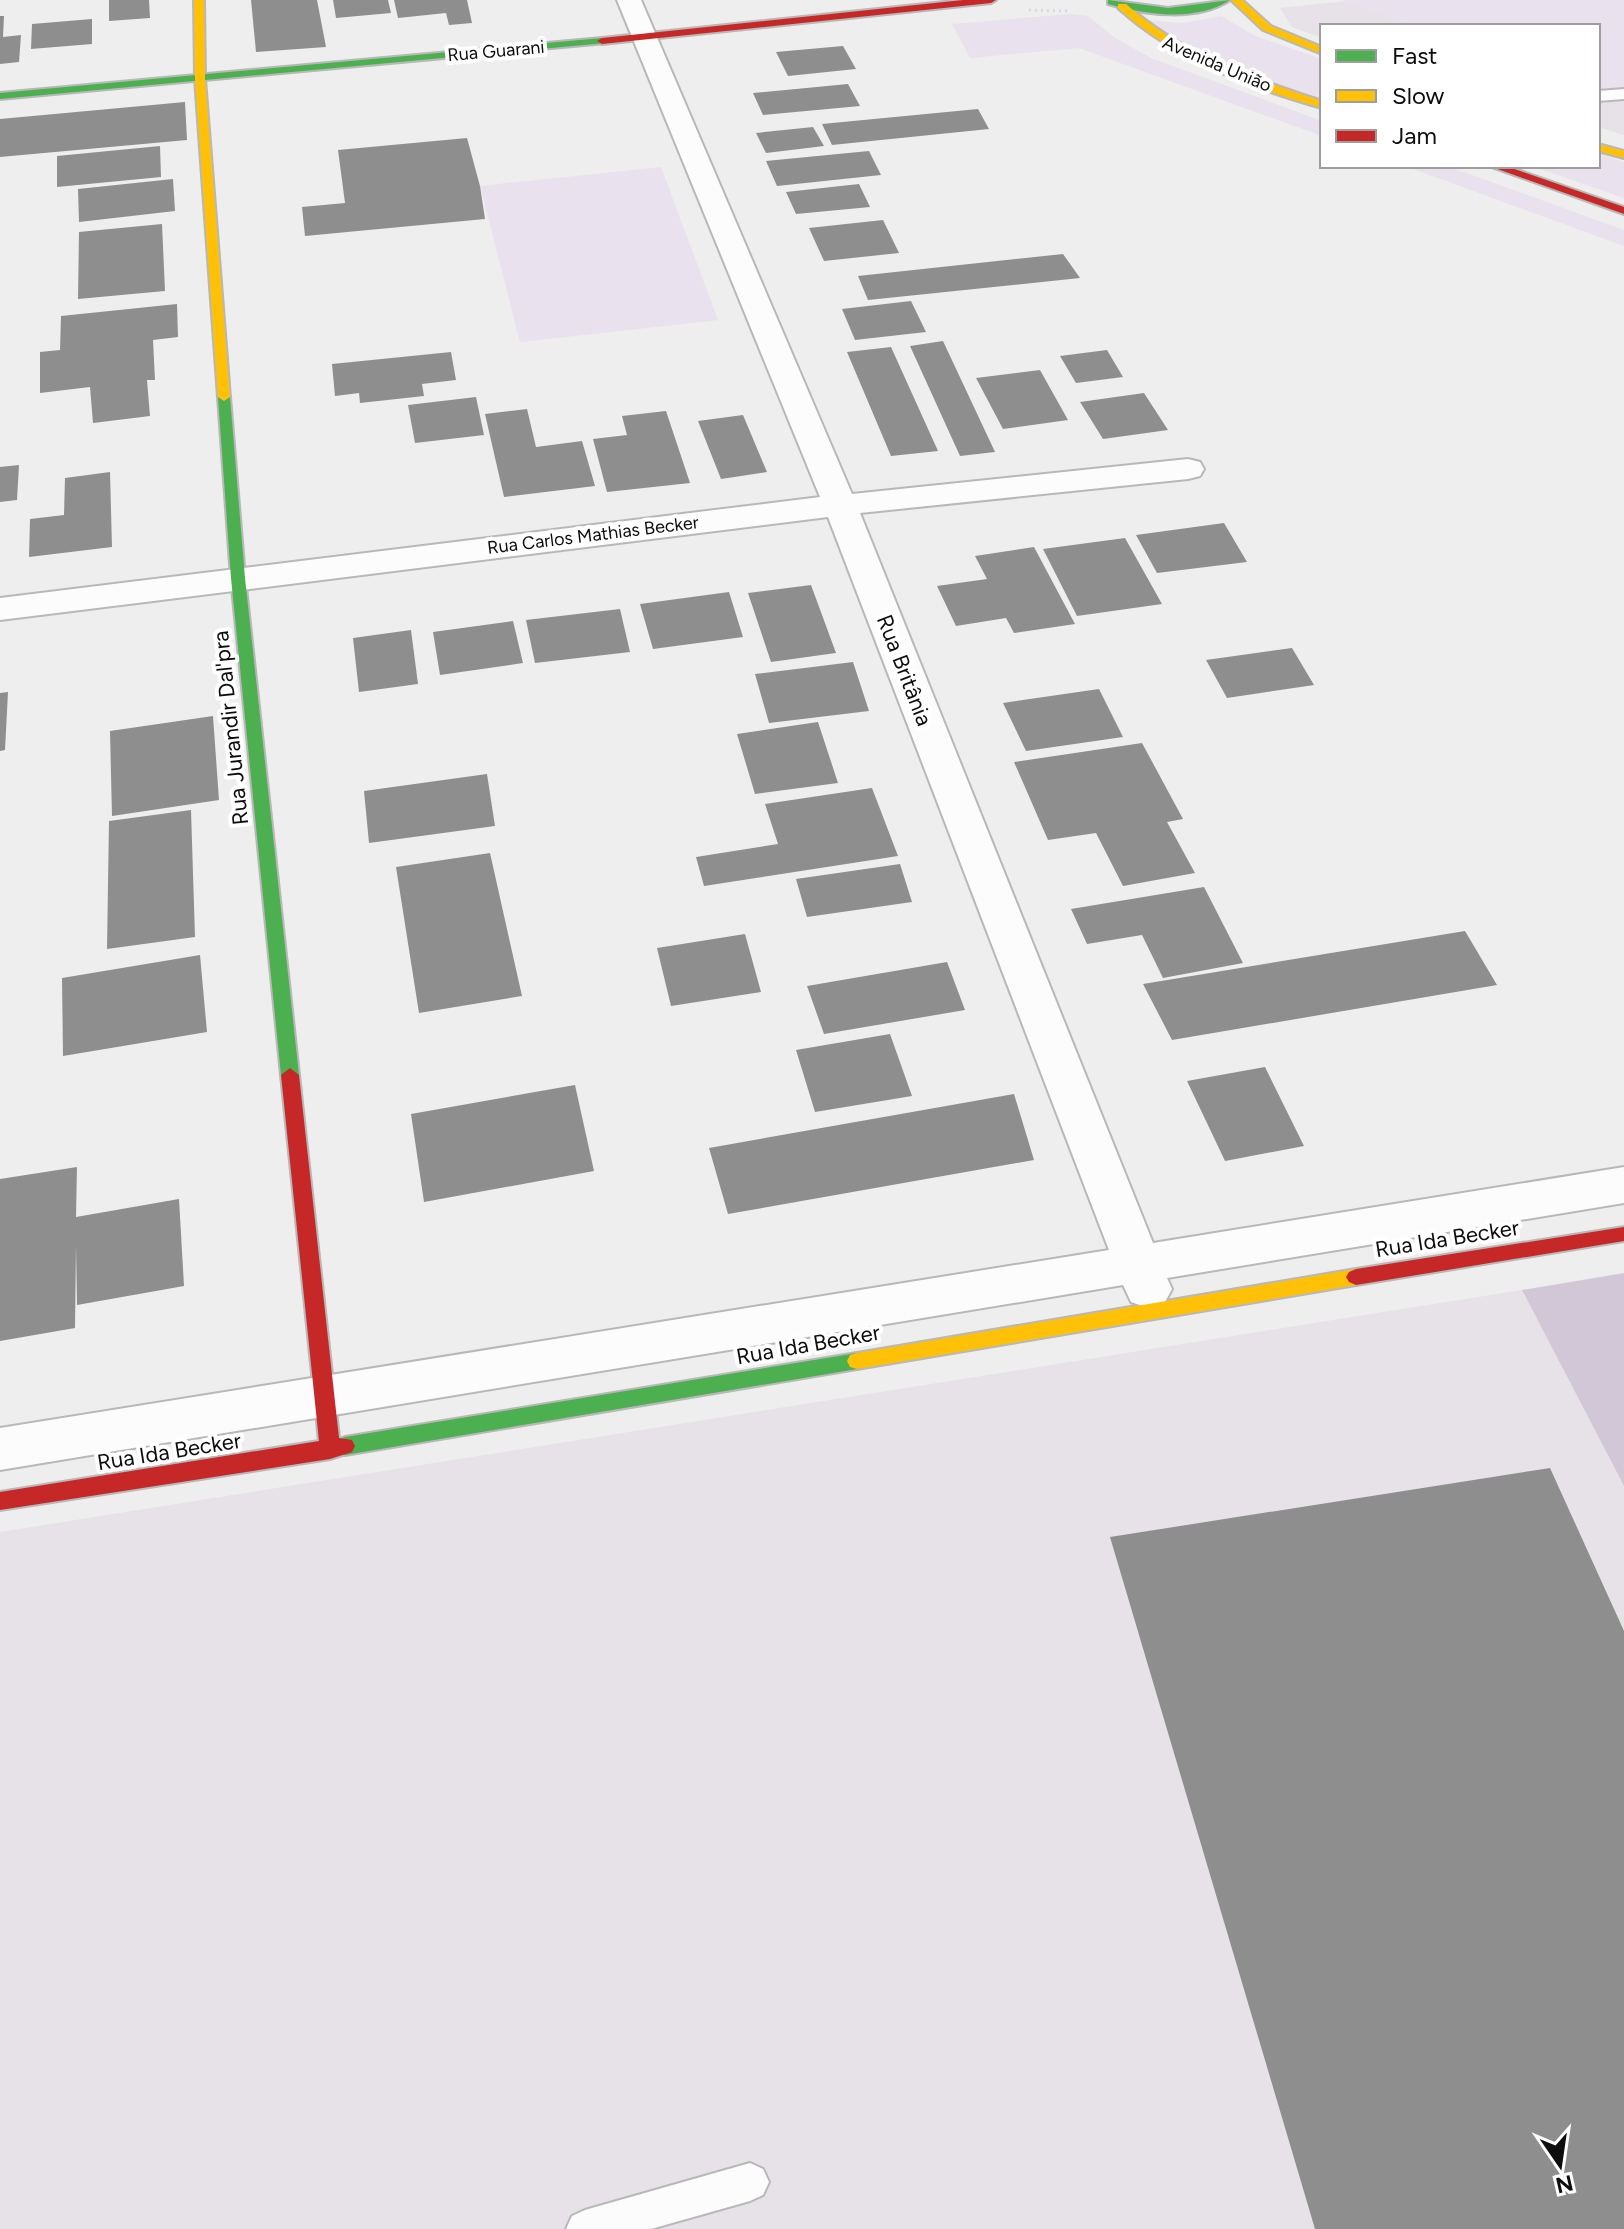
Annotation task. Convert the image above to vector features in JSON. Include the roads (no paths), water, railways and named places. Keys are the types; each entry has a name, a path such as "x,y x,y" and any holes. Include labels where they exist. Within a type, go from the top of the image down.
{"street":[{"name":"Rua Jurandir Dal'pra","path":"199,0 200,79 238,578 330,1450"},
{"path":"629,0 643,37"},
{"name":"Rua Guarani","path":"0,96 643,37 991,0"},
{"path":"1114,3 1156,11 1210,7 1225,0"},
{"path":"1236,0 1267,28 1320,50"},
{"name":"Avenida União","path":"1114,3 1139,27 1180,50 1320,104"},
{"name":"Rua Britânia","path":"643,37 840,505 1155,1308"},
{"path":"1600,148 1624,155"},
{"path":"1501,168 1624,211"},
{"name":"Rua Carlos Mathias Becker","path":"0,609 840,505 1188,469"},
{"path":"0,1449 1624,1185"},
{"name":"Rua Ida Becker","path":"0,1501 330,1450 1155,1308 1624,1234"}],"lane":[{"path":"1600,96 1624,94"},
{"path":"585,2229 750,2182"}]}
